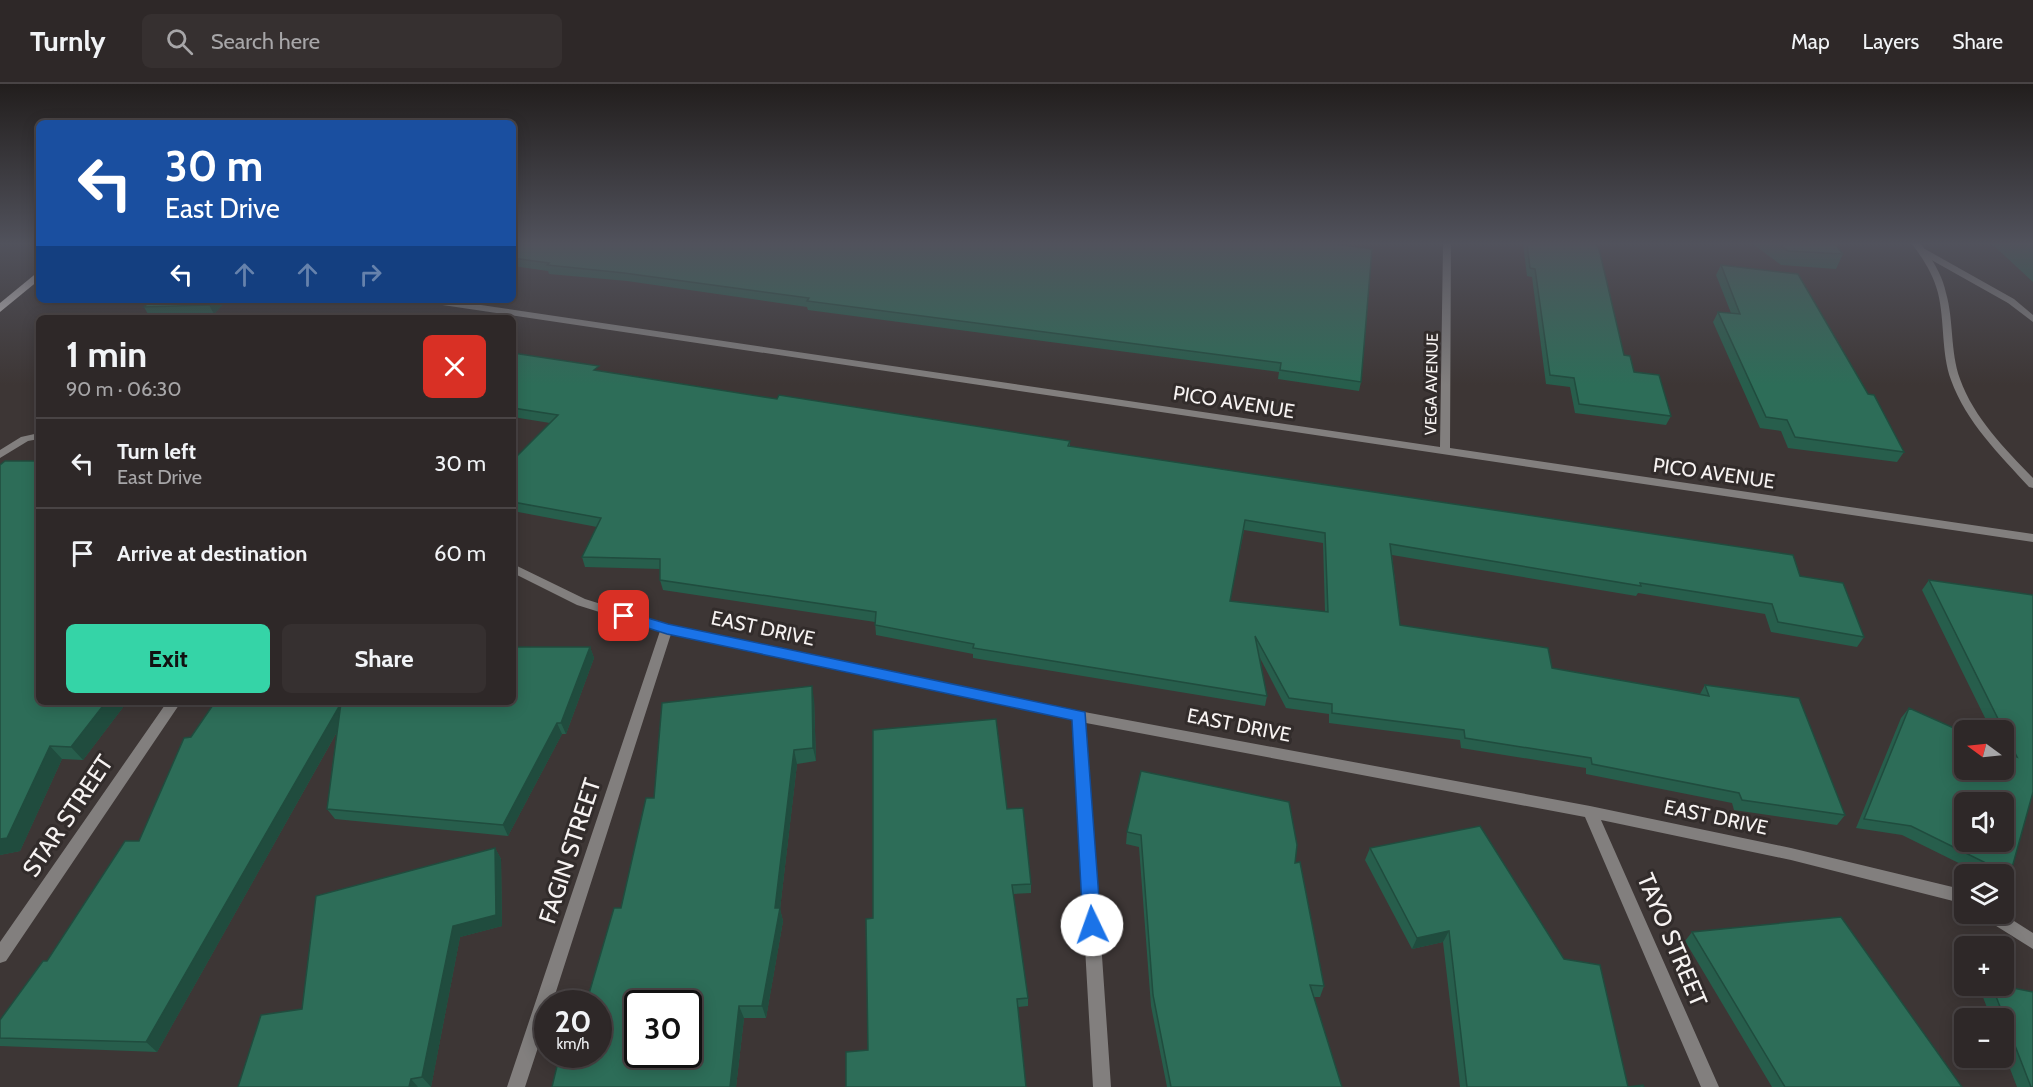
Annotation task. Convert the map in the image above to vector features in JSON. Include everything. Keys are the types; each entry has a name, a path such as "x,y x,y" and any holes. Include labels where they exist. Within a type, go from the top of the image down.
{"main road":[{"path":"0,309 20,291"}],"street":[{"name":"VEGA AVENUE","path":"1445,452 1447,291"},
{"path":"1942,291 1946,303 1948,349 1955,379 1990,436 2033,485"},
{"path":"1993,291 2011,301 2033,319"},
{"name":"PICO AVENUE","path":"449,303 2033,538"},
{"path":"0,455 25,439 36,437"},
{"name":"EAST DRIVE","path":"516,570 581,602 667,629 1079,716 1590,812 1791,854 1954,894"},
{"name":"FAGIN STREET","path":"516,1087 667,629"},
{"name":"STAR STREET","path":"0,956 172,705"},
{"path":"1079,716 1102,1087"},
{"name":"TAYO STREET","path":"1590,812 1710,1087"},
{"path":"2006,924 2033,942"}],"building":[{"path":"756,291 1369,291 1361,382 1280,370 1281,363 807,301 809,298"},
{"path":"1538,291 1609,291 1624,355 1630,356 1634,372 1659,375 1671,416 1579,404 1574,378 1550,375"},
{"path":"1731,291 1808,291 1868,394 1874,395 1904,452 1795,437 1787,420 1766,417 1718,312 1740,314"},
{"path":"148,303 211,303 209,305 144,307"},
{"path":"516,353 599,366 594,370 777,399 779,395 1070,441 1068,446 1793,555 1800,576 1843,583 1864,637 1778,622 1772,604 1640,583 1641,586 1390,544 1400,625 1548,648 1552,668 1709,696 1705,685 1799,698 1845,815 1742,800 1739,793 1592,764 1591,758 1465,738 1464,730 1332,713 1332,704 1289,698 1255,636 1267,696 973,648 974,644 875,625 876,612 660,580 660,559 582,557 601,518 516,503 516,457 558,415 516,408","holes":["1245,520 1325,533 1328,612 1230,601"]},
{"path":"5,461 36,461 36,705 104,705 71,747 50,746 7,838 0,839 0,465"},
{"path":"1929,580 2033,595 2033,792 2013,864 1988,864 1964,852 2014,852 2014,792 1954,792 1954,847 1911,826 1864,819 1909,708 1954,728 1954,780 2014,780 2014,756 2017,757 2014,751 2014,720 1999,720"},
{"path":"516,647 590,647 561,723 557,723 503,825 327,809 341,705 516,705"},
{"path":"812,686 813,748 794,750 775,908 780,908 762,1006 739,1006 730,1087 552,1087 557,1068 612,1068 612,990 590,990 614,908 621,908 646,798 654,798 662,703"},
{"path":"213,705 340,705 146,1042 0,1038 0,1020 43,961 47,961 125,841 139,841 184,738 191,737"},
{"path":"996,719 1007,809 1023,808 1031,884 1012,885 1028,998 1017,999 1026,1087 846,1087 846,1052 868,1050 866,919 873,918 873,730"},
{"path":"1141,771 1289,802 1297,845 1295,863 1300,862 1324,986 1310,985 1342,1087 1171,1087 1153,995 1141,835 1127,832"},
{"path":"1480,826 1564,959 1600,965 1628,1087 1467,1087 1449,931 1417,938 1370,848"},
{"path":"495,848 496,915 453,926 422,1077 411,1079 409,1087 238,1087 261,1015 302,1009 316,896"},
{"path":"1841,917 1962,1087 1785,1087 1692,932"},
{"path":"2014,988 2033,992 2033,1087 2031,1087 2014,1043 2014,1008 2000,1008 1996,996 2014,996"}],"route":[{"path":"624,616 667,629 1079,716 1092,925"}]}
